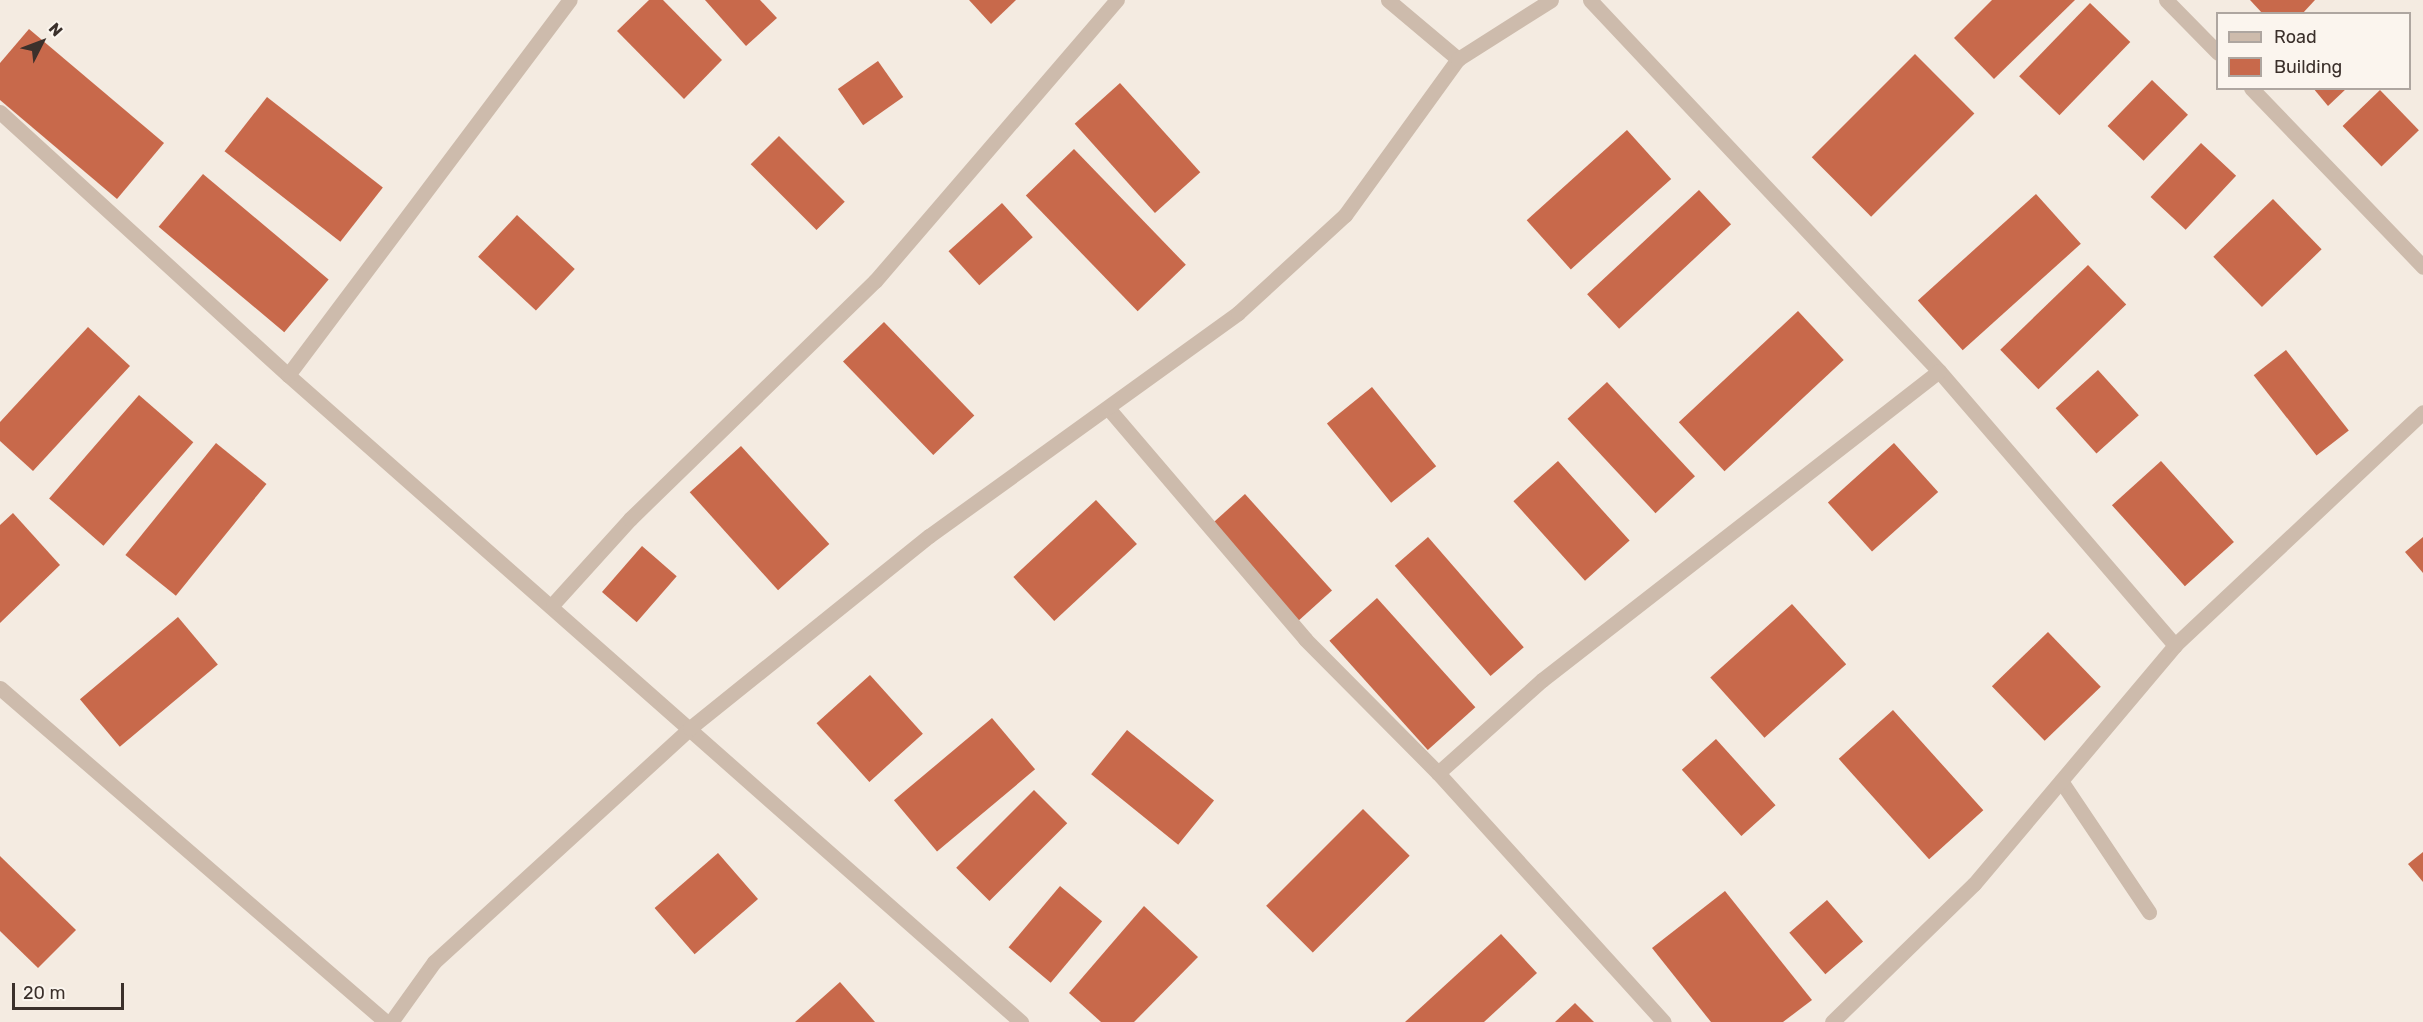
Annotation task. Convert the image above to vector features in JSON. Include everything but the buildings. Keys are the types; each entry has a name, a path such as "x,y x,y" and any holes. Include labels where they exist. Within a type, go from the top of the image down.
{"street":[{"path":"288,375 570,0"},
{"path":"553,604 630,519 875,281 1117,0"},
{"path":"1388,0 1458,59"},
{"path":"391,1022 434,962 690,728 929,536 1238,313 1345,215 1458,59 1551,0"},
{"path":"1590,0 1939,371 2175,645"},
{"path":"2166,0 2216,52"},
{"path":"2253,90 2423,267"},
{"path":"0,112 288,375 553,604 1021,1022"},
{"path":"1438,773 1542,680 1939,371"},
{"path":"1108,408 1305,639 1438,773 1664,1022"},
{"path":"1832,1022 1974,884 2175,645 2423,412"},
{"path":"0,688 386,1022"},
{"path":"2061,781 2149,912"}]}
